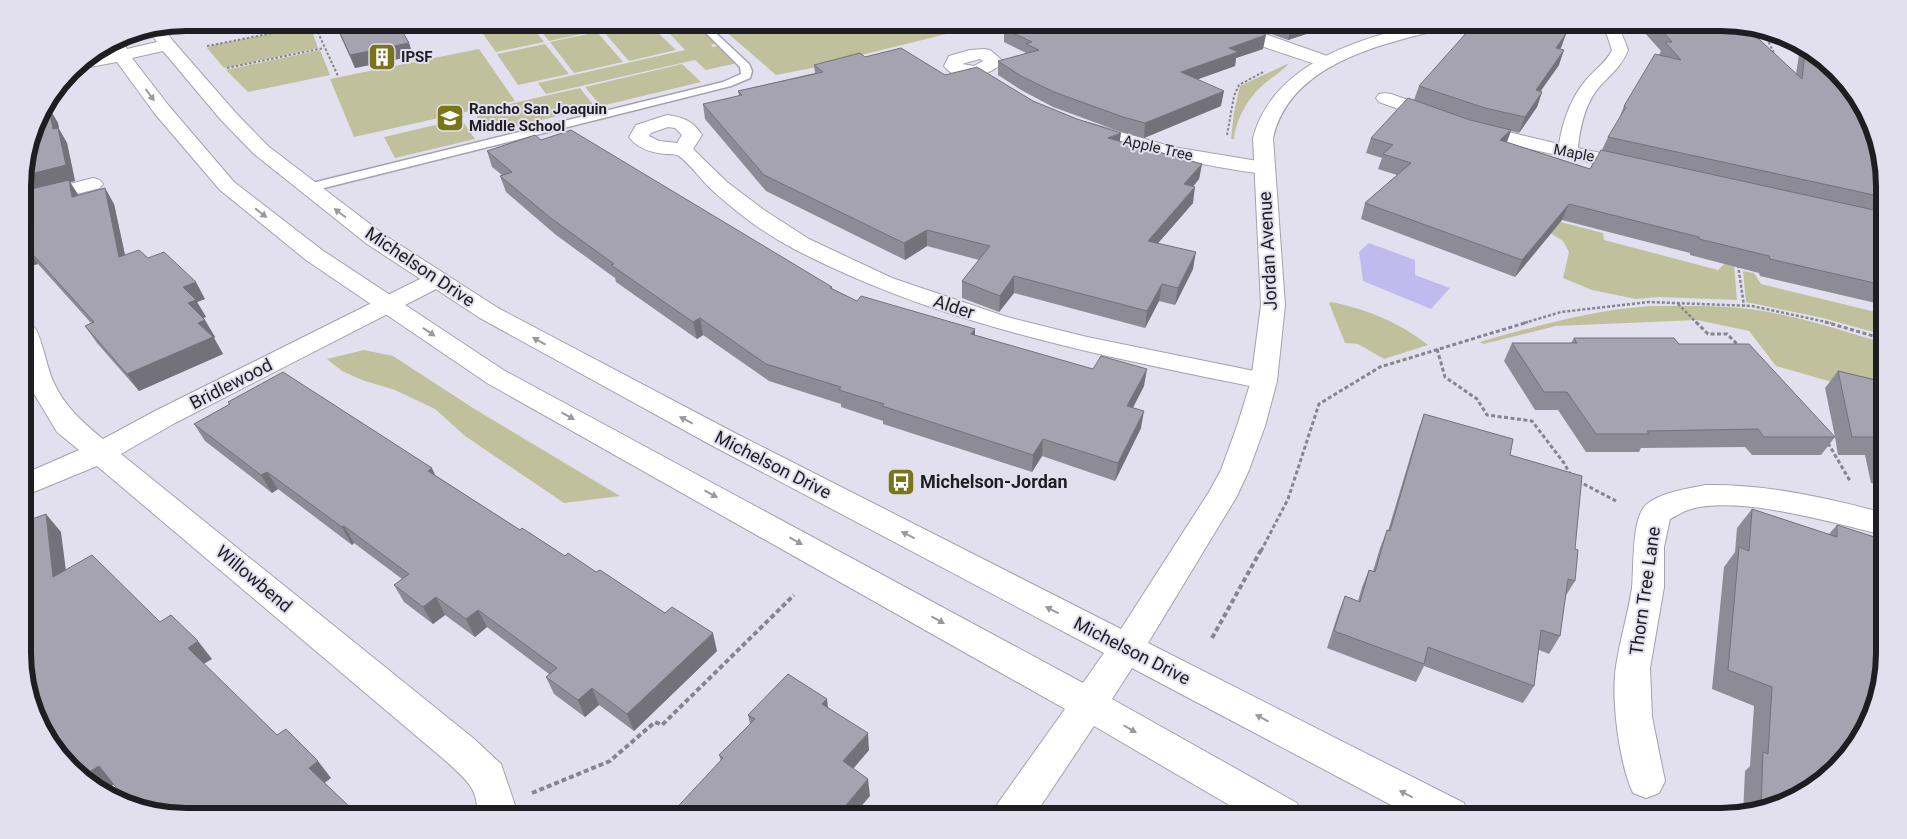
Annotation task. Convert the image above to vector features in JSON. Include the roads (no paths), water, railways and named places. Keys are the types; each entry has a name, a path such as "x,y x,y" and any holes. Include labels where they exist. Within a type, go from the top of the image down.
{"street":[{"path":"1240,31 1327,62"},
{"name":"Jordan Avenue","path":"1018,807 1126,648 1222,496 1238,461 1264,381 1274,305 1263,138 1271,114 1284,95 1327,62 1391,36 1411,31"},
{"path":"1568,152 1569,137 1581,101 1593,83 1615,63 1620,50 1612,31"},
{"name":"Michelson Drive","path":"160,34 228,116 261,150 375,239 489,313 590,369 1433,807"},
{"path":"118,48 167,45"},
{"path":"118,48 162,110 227,186 314,254 496,377 762,522 1088,704 1268,807"},
{"name":"Maple","path":"1385,98 1472,129 1530,144 1649,169"},
{"name":"Apple Tree","path":"1072,123 1159,149 1233,164 1264,168"},
{"name":"Alder","path":"682,149 720,186 756,215 801,244 884,282 939,303 1096,347 1264,381"},
{"path":"32,200 93,184"},
{"name":"Bridlewood","path":"31,483 102,452 165,417 438,279"},
{"name":"Willowbend","path":"32,360 36,376 48,400 67,424 460,750 488,776 495,808"},
{"name":"Thorn Tree Lane","path":"1646,781 1634,717 1634,668 1648,587 1648,547 1657,512 1686,500 1727,496 1787,503 1872,521"}],"lane":[{"path":"308,188 727,84 746,76 745,66 709,31"}],"place":[{"name":"IPSF","path":"382,57"},
{"name":"Rancho San Joaquin Middle School","path":"450,118"},
{"name":"Michelson-Jordan","path":"901,482"}]}
